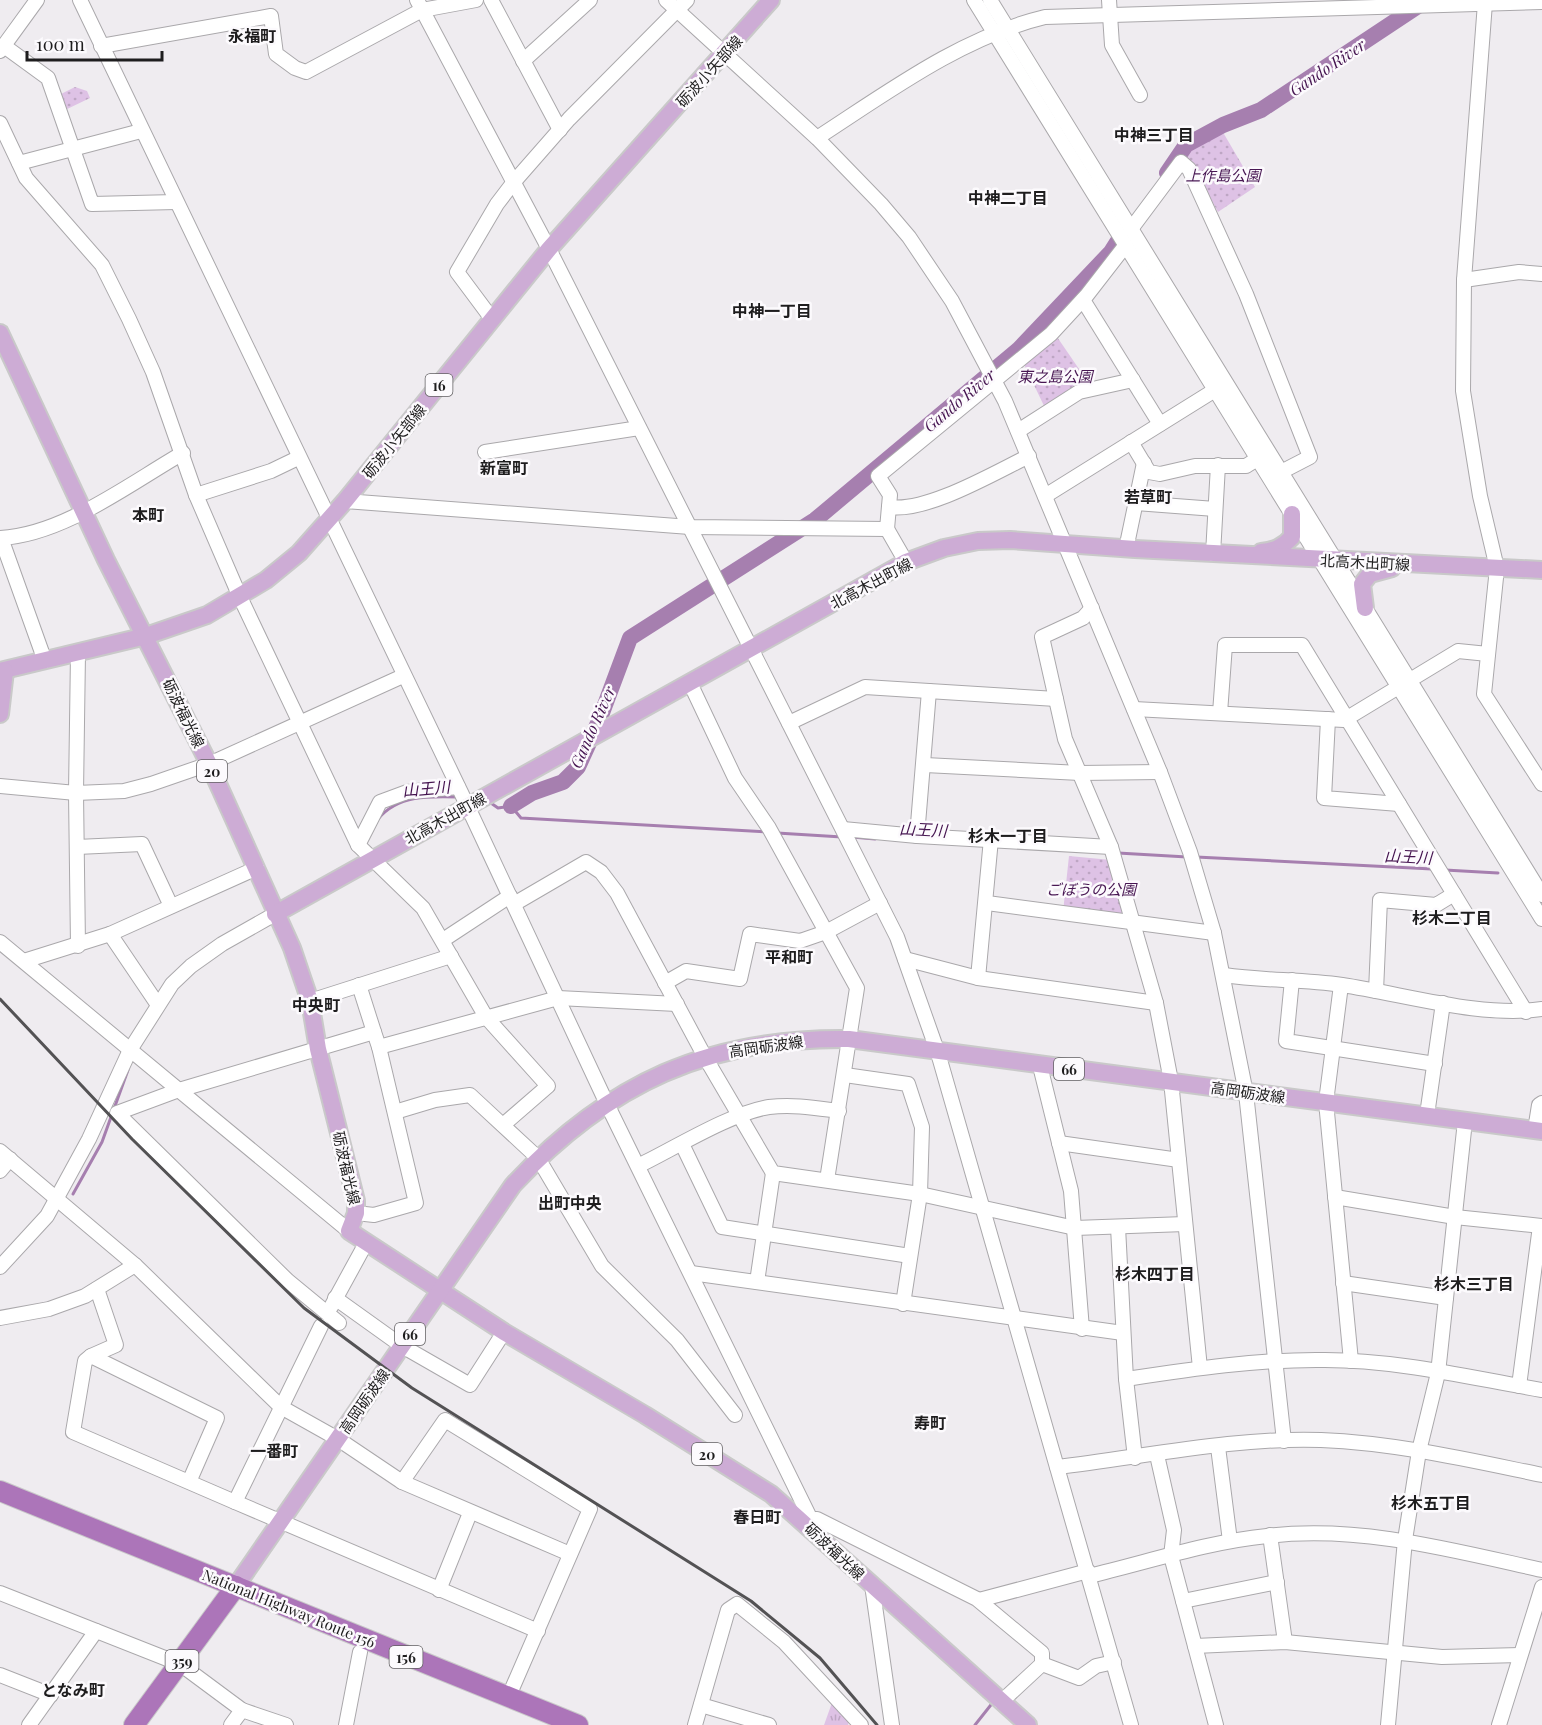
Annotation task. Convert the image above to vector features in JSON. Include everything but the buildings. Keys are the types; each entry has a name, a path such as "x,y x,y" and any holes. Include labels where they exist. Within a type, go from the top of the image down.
{"highway":[{"name":"National Highway Route 156","path":"0,1491 232,1591 360,1652 543,1725"},
{"name":"National Highway Route 156","path":"0,1505 232,1591 578,1725"},
{"name":"359","path":"134,1725 232,1591"}],"main road":[{"name":"砺波小矢部線","path":"3,671 146,636 207,615 240,597 299,553 345,501 549,249 771,0"},
{"name":"砺波福光線","path":"0,333 84,511 209,764 292,948 310,1000 318,1049 356,1201 356,1213 350,1231 504,1332 645,1415 771,1494 1028,1725"},
{"path":"1222,554 1271,551 1284,545 1292,537 1292,514"},
{"name":"北高木出町線","path":"275,914 906,562 944,548 978,541 1010,540 1126,549 1542,570"},
{"path":"1365,608 1362,584 1370,574 1383,569 1426,565"},
{"path":"0,714 3,671"},
{"name":"高岡砺波線","path":"232,1591 513,1185 538,1158 570,1130 608,1104 668,1070 705,1057 759,1044 815,1039 849,1040 1538,1131"}],"street":[{"path":"37,0 2,48 48,78 92,204 176,202"},
{"path":"80,0 298,458 467,805 608,1104 819,1536"},
{"path":"101,46 271,16 276,54 295,68 306,72 420,5 476,0"},
{"path":"491,0 560,130"},
{"path":"524,61 590,0"},
{"path":"666,0 854,172 909,237 952,301 995,379 1029,456 1160,772 1190,852 1214,933 1246,1093 1284,1441"},
{"path":"492,319 457,272 497,204 560,130 687,0"},
{"path":"974,0 1001,31 1131,229 1281,472 1328,560 1542,895"},
{"path":"990,0 1001,31 1125,246 1292,514 1365,608 1404,682 1542,920"},
{"path":"817,138 949,56 1001,31 1045,17 1109,7 1542,2"},
{"path":"1485,3 1464,280 1463,391 1480,496 1497,568 1484,694 1542,784"},
{"path":"420,5 549,249 690,526 880,903 905,959 939,1053 1131,1725"},
{"path":"1109,7 1112,45 1140,95"},
{"path":"0,123 26,178 102,265 153,372 196,495 240,597 358,845 423,908 486,1017 548,1086 503,1125"},
{"path":"19,163 141,130"},
{"path":"1131,229 1181,162 1189,169 1246,294 1310,457 1281,472"},
{"path":"906,562 887,529 890,495 878,476 1051,334 1083,300 1125,246"},
{"path":"1464,280 1519,272 1542,274"},
{"path":"1083,300 1160,424"},
{"path":"1018,431 1079,392 1133,380"},
{"path":"1045,496 1215,390"},
{"path":"485,452 639,428"},
{"path":"1131,442 1149,472 1160,474 1195,466 1246,466 1257,459"},
{"path":"45,661 0,538 23,537 84,511 183,453"},
{"path":"889,507 904,509 963,489 1029,456"},
{"path":"196,495 271,471 298,458"},
{"path":"1126,549 1144,463"},
{"path":"1218,465 1215,509 1222,554"},
{"path":"345,501 690,526 887,529"},
{"path":"1136,503 1215,509"},
{"path":"1092,608 1083,618 1042,637 1065,739 1111,847 1156,1003 1171,1081 1200,1368"},
{"path":"1220,713 1225,645 1302,645 1526,1012"},
{"path":"1134,709 1346,718 1458,651 1488,654"},
{"path":"78,653 76,793 78,946"},
{"path":"0,786 76,793 124,791 209,764 404,676"},
{"path":"690,683 735,778 769,828 857,988 827,1180"},
{"path":"789,723 865,687 1056,699"},
{"path":"917,836 929,691"},
{"path":"1328,719 1323,798 1399,804"},
{"path":"924,765 1080,773 1160,772"},
{"path":"358,845 380,802 408,792 458,787"},
{"path":"843,829 917,836 1111,847"},
{"path":"978,978 987,903 991,839"},
{"path":"77,847 142,844 171,906"},
{"path":"443,940 512,900 586,862 601,872 617,893 705,1057 773,1173 757,1282"},
{"path":"24,961 78,946 110,934 256,868"},
{"path":"1376,991 1380,900 1436,904 1454,894"},
{"path":"665,983 686,971 740,979 750,934 800,941 826,932 880,903"},
{"path":"987,903 1214,933"},
{"path":"0,1267 47,1216 89,1139 130,1050 172,984 191,966 275,914"},
{"path":"110,934 158,1005"},
{"path":"0,942 350,1231"},
{"path":"310,1000 451,956"},
{"path":"905,959 978,978 1156,1003"},
{"path":"1224,975 1263,981 1292,980 1341,985 1443,1003 1526,1012 1542,1009"},
{"path":"1292,980 1286,1041 1332,1050 1435,1064"},
{"path":"356,1213 374,1215 416,1203 379,1047 359,985"},
{"path":"1341,985 1326,1102 1350,1361"},
{"path":"379,1047 558,998 677,1004"},
{"path":"1428,1115 1443,1003"},
{"path":"329,1321 117,1113 179,1090 374,1032"},
{"path":"1040,1066 1071,1191 1082,1329"},
{"path":"845,1075 908,1084 922,1127 920,1194 903,1304"},
{"path":"394,1112 435,1100 470,1095 538,1158 602,1266 677,1340 735,1415"},
{"path":"1538,1131 1539,1105 1542,1102"},
{"path":"638,1166 739,1116 778,1107 798,1106 839,1111"},
{"path":"1388,1725 1405,1540 1419,1451 1438,1373 1465,1121"},
{"path":"1059,1143 1179,1160"},
{"path":"682,1144 722,1227 910,1256"},
{"path":"0,1171 5,1155 135,1265 281,1407 338,1438 402,1482 570,1554"},
{"path":"773,1173 920,1194 1075,1228 1185,1224"},
{"path":"1335,1197 1455,1217 1541,1226 1519,1386"},
{"path":"1118,1227 1126,1379 1135,1458"},
{"path":"235,1502 281,1407 329,1321 335,1298 366,1243"},
{"path":"0,1318 49,1309 86,1296 135,1265"},
{"path":"691,1273 1015,1320 1123,1333"},
{"path":"1343,1283 1446,1298"},
{"path":"97,1289 116,1345 85,1361 73,1432 280,1523 538,1631"},
{"path":"335,1298 402,1346 470,1385 504,1332"},
{"path":"91,1356 217,1418 189,1482"},
{"path":"1126,1379 1276,1360 1350,1361 1542,1390"},
{"path":"402,1482 445,1420 590,1509 508,1698"},
{"path":"1057,1467 1284,1441 1356,1442 1419,1451 1542,1475"},
{"path":"1218,1447 1230,1541"},
{"path":"1157,1455 1174,1530 1171,1556 1216,1725"},
{"path":"439,1590 470,1513"},
{"path":"811,1520 817,1519 979,1600 1042,1653 1042,1664 1001,1702"},
{"path":"979,1600 1230,1541 1270,1535 1340,1534 1405,1540 1542,1570"},
{"path":"1270,1535 1285,1642"},
{"path":"1183,1600 1277,1582"},
{"path":"872,1586 892,1725"},
{"path":"1499,1725 1542,1587"},
{"path":"0,1593 180,1664 242,1710 286,1725"},
{"path":"695,1725 728,1610 737,1604 784,1642 856,1723"},
{"path":"29,1725 96,1631"},
{"path":"1195,1646 1285,1642 1442,1657 1520,1655"},
{"path":"346,1725 360,1652"},
{"path":"1042,1664 1079,1678 1096,1666 1114,1662"},
{"path":"0,1675 51,1695"},
{"path":"701,1705 769,1725"},
{"path":"231,1725 242,1710"}],"green space":[{"path":"75,87 87,91 90,98 63,111 57,96"},
{"name":"上作島公園","path":"1224,134 1255,187 1218,212 1186,155 1210,136"},
{"name":"東之島公園","path":"1055,334 1090,385 1046,410 1023,362"},
{"name":"ごぼうの公園","path":"1069,856 1111,860 1130,920 1063,912"},
{"path":"833,1700 850,1717 848,1725 824,1725"}],"waterway":[{"name":"Gando River","path":"1167,173 1186,145 1223,125 1261,110 1427,0"},
{"name":"Gando River","path":"511,806 532,793 563,782 578,767 599,721 630,638 815,520 1018,350 1111,252 1128,225"},
{"name":"山王川","path":"378,819 386,811 404,801 425,797 458,797"},
{"name":"山王川","path":"488,801 498,808 511,806 521,818 767,832"},
{"name":"山王川","path":"777,833 842,837"},
{"name":"山王川","path":"852,837 875,839"},
{"name":"山王川","path":"1118,853 1187,857"},
{"name":"山王川","path":"1196,857 1432,869"},
{"name":"山王川","path":"1445,870 1498,873"},
{"path":"73,1194 102,1142 128,1070"},
{"path":"975,1725 994,1701"}],"railway":[{"path":"0,999 132,1139 304,1308 412,1388 751,1601 820,1658 877,1725"}],"district":[{"name":"永福町","path":"252,35"},
{"name":"中神三丁目","path":"1154,134"},
{"name":"中神二丁目","path":"1008,197"},
{"name":"中神一丁目","path":"772,310"},
{"name":"新富町","path":"504,467"},
{"name":"若草町","path":"1148,496"},
{"name":"本町","path":"148,514"},
{"name":"杉木一丁目","path":"1008,835"},
{"name":"杉木二丁目","path":"1452,917"},
{"name":"平和町","path":"789,956"},
{"name":"中央町","path":"316,1004"},
{"name":"出町中央","path":"570,1202"},
{"name":"杉木四丁目","path":"1155,1273"},
{"name":"杉木三丁目","path":"1474,1283"},
{"name":"寿町","path":"930,1422"},
{"name":"一番町","path":"274,1450"},
{"name":"杉木五丁目","path":"1431,1502"},
{"name":"春日町","path":"757,1516"},
{"name":"となみ町","path":"73,1689"}]}
